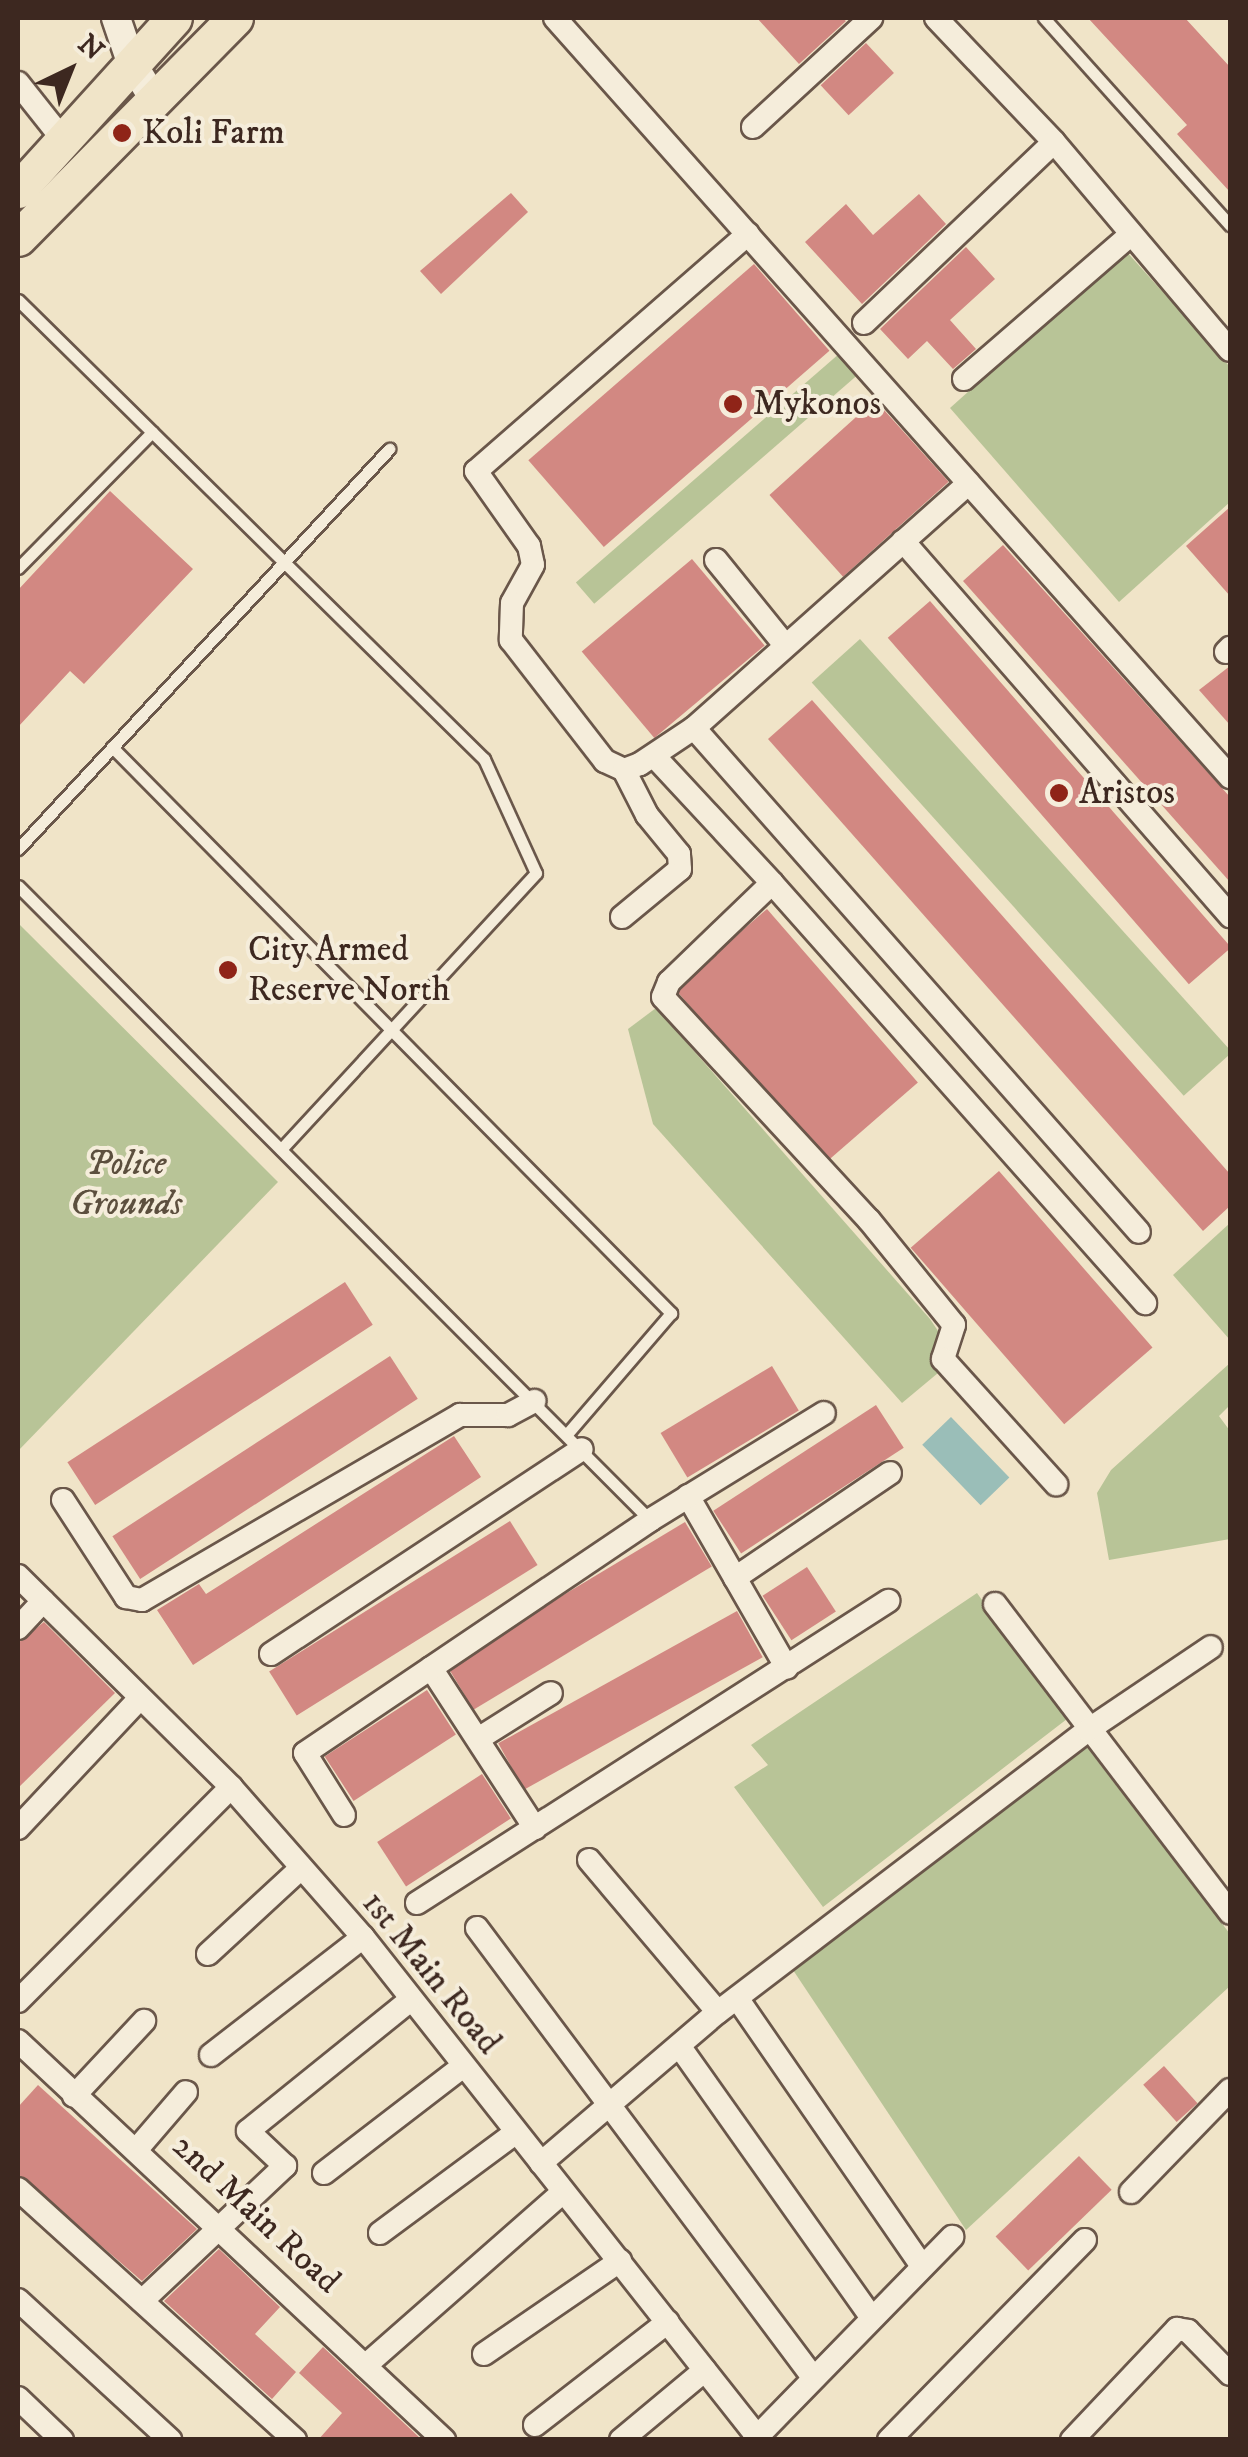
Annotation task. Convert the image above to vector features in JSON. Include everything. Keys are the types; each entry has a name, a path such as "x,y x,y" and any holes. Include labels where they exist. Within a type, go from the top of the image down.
{"main road":[{"path":"18,190 174,18"},
{"path":"18,238 235,18"}],"street":[{"path":"116,18 131,62 154,99"},
{"path":"555,18 1230,777"},
{"path":"753,127 871,18"},
{"path":"936,18 1054,142 1129,236 1230,350"},
{"path":"18,82 65,142"},
{"path":"864,322 1054,142"},
{"path":"622,917 680,869 679,854 648,816 624,770 605,760 511,640 512,603 533,565 529,546 476,471 748,234"},
{"path":"964,379 1129,236"},
{"path":"624,770 655,757 694,728 969,483"},
{"path":"902,541 1230,916"},
{"path":"716,560 784,644"},
{"path":"694,728 1139,1232"},
{"path":"655,757 772,883 1144,1303"},
{"path":"772,883 669,982 663,997 869,1220 954,1325 943,1359 1056,1484"},
{"path":"63,1500 126,1597 142,1600 460,1416 508,1415 534,1402"},
{"path":"344,1815 305,1753 650,1520 824,1412"},
{"path":"271,1654 574,1441"},
{"path":"735,1578 890,1473"},
{"path":"688,1496 787,1668"},
{"name":"1st Main Road","path":"18,1576 231,1788 298,1871 363,1937 409,2002 620,2261 757,2438"},
{"path":"18,1628 43,1601"},
{"path":"417,1902 888,1601"},
{"path":"995,1604 1230,1913"},
{"path":"541,2163 608,2102 727,2005 1088,1730 1212,1647"},
{"path":"431,1668 536,1828"},
{"path":"478,1739 552,1692"},
{"path":"18,1828 140,1698"},
{"path":"18,2001 231,1788"},
{"path":"590,1860 727,2005 920,2263"},
{"path":"208,1954 298,1871"},
{"path":"477,1928 812,2376"},
{"path":"212,2055 363,1937"},
{"path":"142,2301 218,2223 284,2166 248,2131 409,2002"},
{"path":"74,2096 144,2021"},
{"name":"2nd Main Road","path":"18,2041 218,2223 444,2440"},
{"path":"680,2047 870,2315"},
{"path":"324,2172 462,2066"},
{"path":"1130,2192 1230,2090"},
{"path":"137,2150 186,2092"},
{"path":"380,2233 514,2134"},
{"path":"18,2189 295,2440"},
{"path":"365,2366 563,2192"},
{"path":"757,2438 920,2263 952,2237"},
{"path":"888,2440 1084,2240"},
{"path":"484,2354 620,2261"},
{"path":"18,2300 170,2440"},
{"path":"534,2425 668,2322"},
{"path":"1072,2440 1161,2338 1178,2329 1188,2331 1230,2374"},
{"path":"620,2440 705,2370"},
{"path":"18,2398 62,2440"}],"lane":[{"path":"1044,18 1230,224"},
{"path":"18,300 484,759 536,873 281,1149"},
{"path":"18,568 152,432"},
{"path":"18,849 388,449"},
{"path":"112,747 671,1313 574,1441"},
{"path":"18,886 650,1520"}],"green space":[{"path":"1126,251 1230,367 1230,502 1119,602 950,408"},
{"path":"840,353 858,374 594,604 576,583"},
{"path":"860,639 1230,1050 1184,1096 812,682"},
{"name":"Police Grounds","path":"18,923 278,1182 18,1451"},
{"path":"656,1008 930,1319 956,1358 902,1403 653,1124 628,1029"},
{"path":"1230,1223 1230,1340 1173,1275"},
{"path":"1230,1363 1230,1405 1219,1416 1230,1431 1230,1539 1109,1560 1097,1493 1111,1470"},
{"path":"977,1593 1067,1719 823,1907 734,1787 768,1765 751,1745"},
{"path":"1086,1746 1230,1934 1230,1986 966,2230 793,1970"}],"water":[{"path":"951,1417 1009,1477 981,1505 922,1445"}],"building":[{"path":"757,18 842,18 846,21 799,64"},
{"path":"1088,18 1185,18 1230,67 1230,192 1177,134 1187,125"},
{"path":"866,43 894,73 849,115 821,85"},
{"path":"511,193 528,212 441,294 420,271"},
{"path":"919,194 946,224 862,304 805,242 846,204 873,235"},
{"path":"966,247 995,279 950,320 976,349 953,369 927,341 908,359 880,329"},
{"name":"Mykonos","path":"754,264 829,351 604,547 528,460"},
{"name":"Mykonos","path":"875,400 949,482 843,577 769,495"},
{"path":"110,491 193,569 84,684 70,671 18,727 18,590"},
{"path":"1230,507 1230,596 1186,546"},
{"name":"Aristos","path":"1003,545 1230,797 1230,882 963,581"},
{"path":"692,559 765,646 654,738 582,652"},
{"name":"Aristos","path":"930,601 1230,946 1189,984 888,638"},
{"path":"1230,666 1230,725 1199,690"},
{"path":"812,700 1230,1174 1230,1206 1203,1231 768,739"},
{"path":"767,909 918,1083 826,1163 675,989"},
{"path":"999,1171 1153,1348 1064,1424 911,1248"},
{"path":"345,1282 373,1325 95,1505 67,1462"},
{"path":"390,1356 418,1399 140,1579 112,1536"},
{"path":"772,1366 799,1411 687,1478 661,1433"},
{"path":"876,1405 904,1448 741,1553 713,1511"},
{"path":"454,1436 481,1477 193,1665 157,1610 199,1584 206,1594"},
{"path":"510,1521 538,1565 297,1716 269,1671"},
{"path":"685,1522 712,1567 473,1710 447,1665"},
{"path":"807,1567 836,1611 791,1640 763,1596"},
{"path":"737,1611 763,1657 524,1790 498,1743"},
{"path":"44,1622 115,1693 18,1788 18,1643"},
{"path":"427,1690 456,1734 354,1801 325,1756"},
{"path":"482,1774 511,1818 406,1887 377,1842"},
{"path":"1164,2066 1197,2103 1177,2122 1143,2085"},
{"path":"38,2085 197,2229 142,2281 18,2174 18,2107"},
{"path":"1079,2156 1112,2190 1028,2270 996,2237"},
{"path":"219,2249 280,2307 255,2334 296,2372 272,2399 164,2301"},
{"path":"323,2347 422,2440 318,2440 342,2413 299,2373"}],"place":[{"name":"Koli Farm","path":"122,133"},
{"name":"Mykonos","path":"733,404"},
{"name":"Aristos","path":"1059,793"},
{"name":"City Armed Reserve North","path":"228,970"}]}
